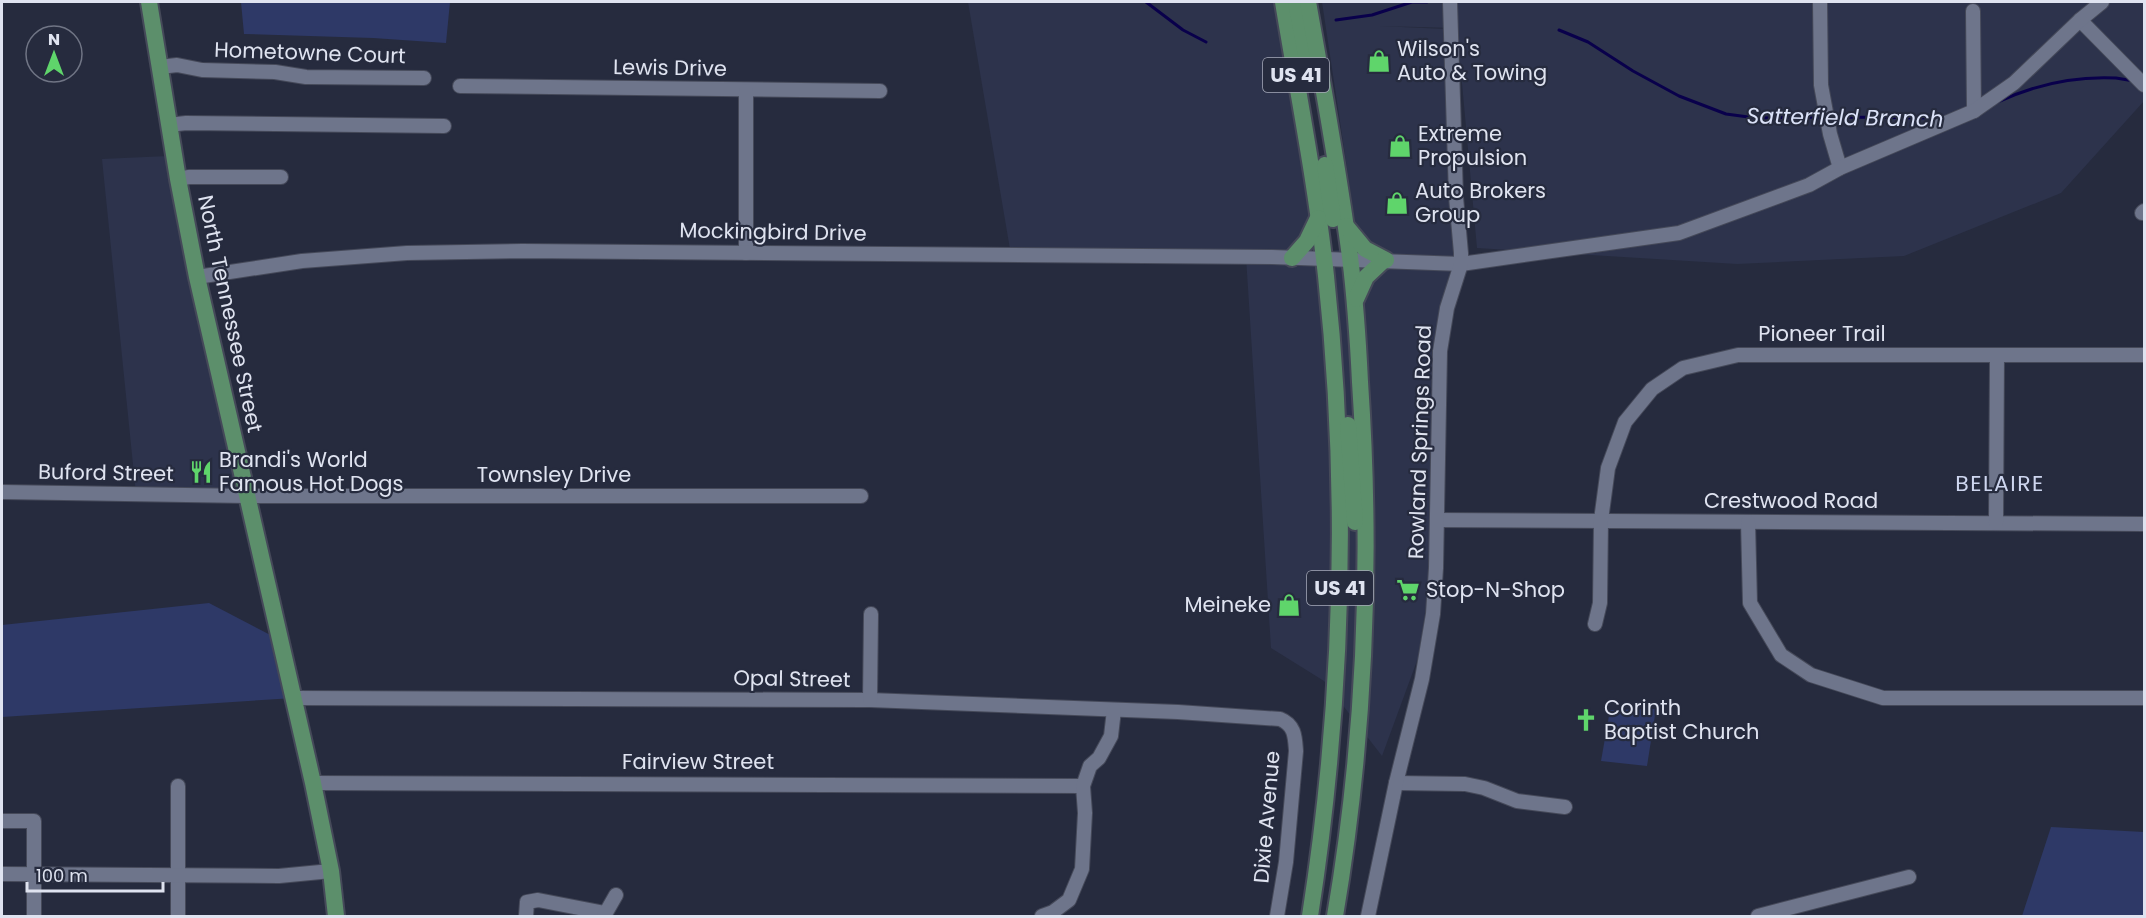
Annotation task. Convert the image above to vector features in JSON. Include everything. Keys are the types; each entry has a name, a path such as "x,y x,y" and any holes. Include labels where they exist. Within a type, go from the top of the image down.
{"main road":[{"name":"North Tennessee Street","path":"149,2 197,277 313,783 331,871 336,916"},
{"name":"US 41","path":"1283,2 1324,258 1337,413 1340,577 1337,669 1331,756 1310,916"},
{"path":"1296,2 1335,232 1340,246 1350,259"},
{"name":"US 41","path":"1308,2 1346,225 1354,303 1364,456 1363,654 1357,747 1335,916"},
{"path":"1292,258 1307,241 1318,217"},
{"path":"1346,225 1365,249 1385,260 1366,277 1354,303"},
{"path":"1324,258 1332,264 1337,279 1357,541 1365,570"}],"street":[{"name":"Rowland Springs Road","path":"1368,916 1396,783 1417,701 1430,633 1436,568 1441,344 1450,296 1461,264 1453,123 1450,2"},
{"path":"1820,2 1821,86 1830,134 1840,168"},
{"name":"Mockingbird Drive","path":"197,277 302,261 406,253 522,250 1324,258 1461,264 1679,232 1809,184 1840,168 1974,111 2014,83 2102,2"},
{"path":"1973,11 1974,111"},
{"path":"2080,20 2145,85"},
{"name":"Hometowne Court","path":"160,67 177,65 202,70 276,72 306,77 424,78"},
{"name":"Lewis Drive","path":"460,86 880,91"},
{"path":"746,91 746,253"},
{"path":"169,125 186,123 444,126"},
{"path":"178,178 281,177"},
{"name":"Pioneer Trail","path":"1595,624 1600,603 1601,520 1608,468 1625,422 1652,389 1683,368 1738,355 2145,355"},
{"path":"1996,523 1997,356"},
{"name":"Buford Street","path":"2,492 247,496"},
{"name":"Townsley Drive","path":"247,496 861,496"},
{"name":"Crestwood Road","path":"1437,520 2145,524"},
{"path":"1748,522 1750,603 1781,655 1811,675 1883,698 2145,698"},
{"path":"870,700 871,614"},
{"name":"Opal Street","path":"294,698 870,700 1178,712 1280,719 1288,723"},
{"path":"1042,916 1053,912 1069,900 1082,869 1085,813 1083,786 1090,766 1099,758 1111,736 1114,710"},
{"name":"Dixie Avenue","path":"1277,916 1286,862 1296,752 1294,733 1288,723"},
{"name":"Fairview Street","path":"313,783 1083,786"},
{"path":"1396,783 1465,784 1484,788 1517,801 1565,807"},
{"path":"178,786 178,916"},
{"path":"2,821 34,821 34,916"},
{"path":"2,874 297,875 331,871"},
{"path":"1758,916 1909,877"},
{"path":"526,916 527,902 538,900 605,915 616,895"}],"shaded area":[{"path":"241,2 450,2 446,43 244,34"},
{"path":"968,2 1274,2 1317,250 1011,255"},
{"path":"1322,2 2144,2 2144,101 2061,193 1904,256 1737,264 1477,248 1457,28 1379,26 1445,29 1454,254 1437,328 1431,575 1418,658 1382,756 1324,681 1271,648 1246,257 1272,257 1359,248"},
{"path":"168,156 247,496 136,494 102,159"},
{"path":"209,603 280,640 294,698 2,717 2,625"},
{"path":"1656,709 1647,766 1601,761 1610,710"},
{"path":"2051,827 2144,832 2144,916 2022,916"}],"waterway":[{"name":"Satterfield Branch","path":"1146,2 1183,30 1206,42"},
{"name":"Satterfield Branch","path":"1336,20 1372,15 1412,2 1427,2"},
{"name":"Satterfield Branch","path":"1559,30 1588,42 1633,71 1679,96 1726,114 1756,118 1824,117"},
{"name":"Satterfield Branch","path":"1998,102 2040,86 2070,80 2116,78 2134,81"},
{"name":"Satterfield Branch","path":"1831,117 1941,118"}],"place":[{"name":"Wilson's Auto & Towing","path":"1379,61"},
{"name":"Extreme Propulsion","path":"1400,146"},
{"name":"Auto Brokers Group","path":"1397,203"},
{"name":"Brandi's World Famous Hot Dogs","path":"201,472"},
{"name":"Stop-N-Shop","path":"1408,590"},
{"name":"Meineke","path":"1289,605"},
{"name":"Corinth Baptist Church","path":"1586,720"}],"district":[{"name":"BELAIRE","path":"2000,483"}]}
